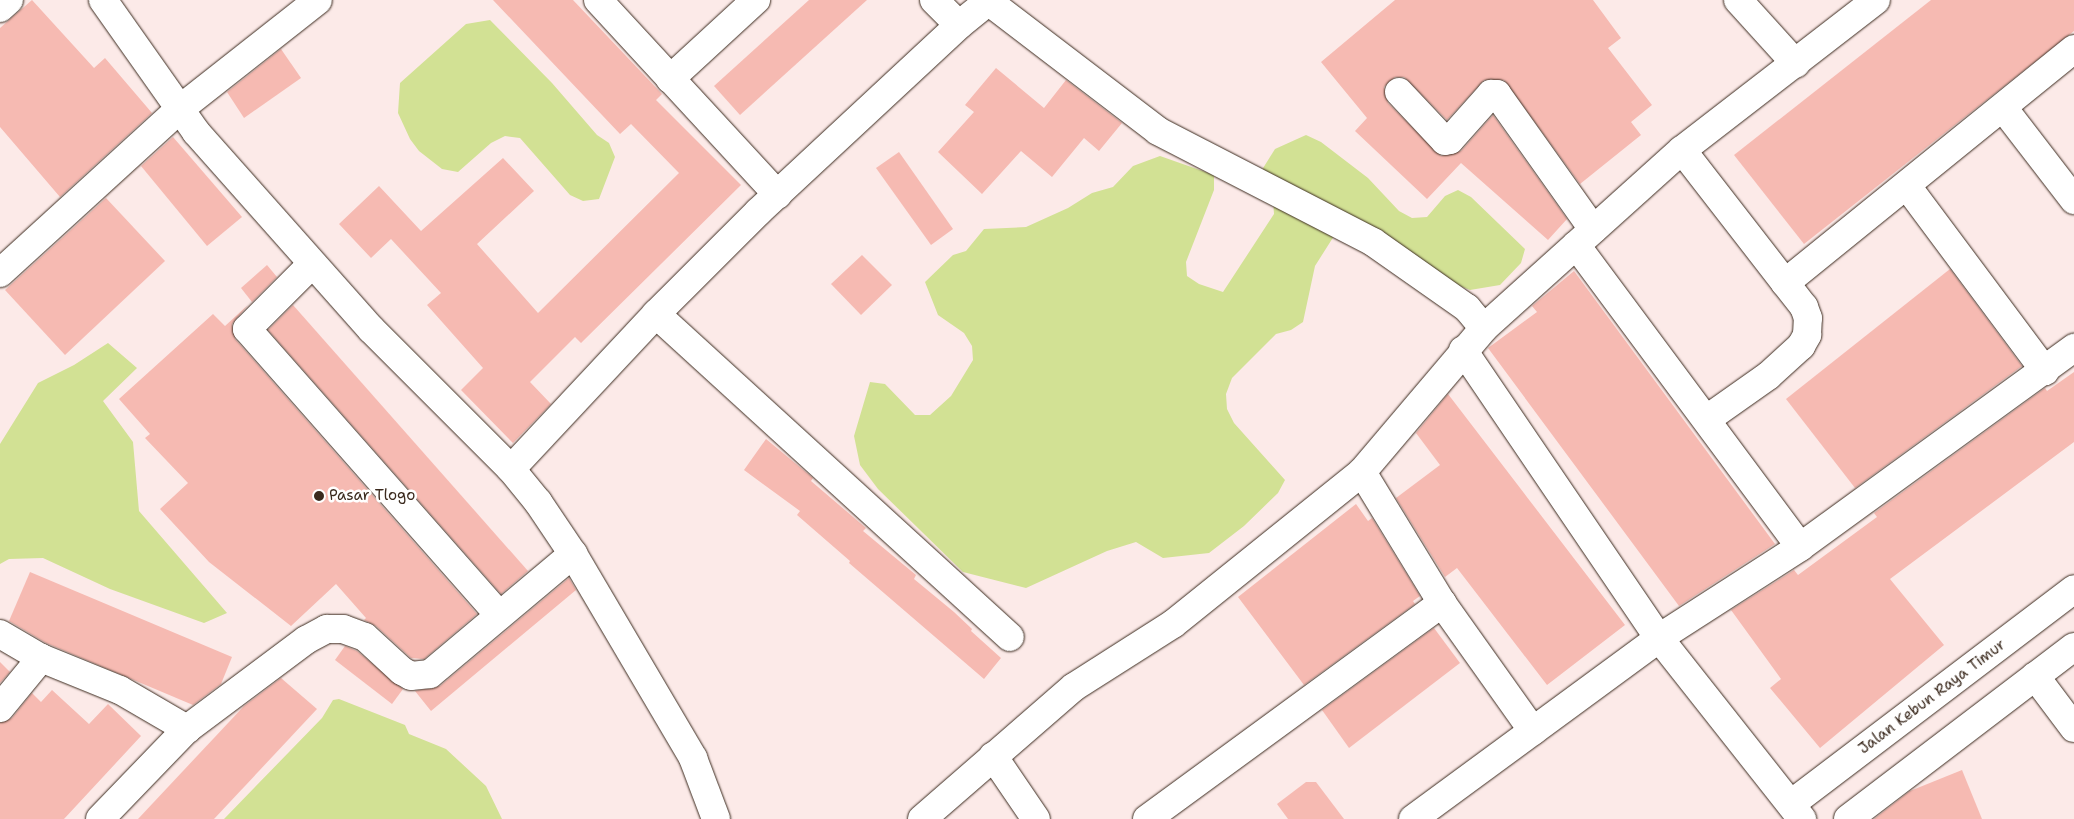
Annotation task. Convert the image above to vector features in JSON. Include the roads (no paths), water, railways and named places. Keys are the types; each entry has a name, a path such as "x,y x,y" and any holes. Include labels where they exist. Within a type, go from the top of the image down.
{"street":[{"path":"0,8 9,0"},
{"path":"104,0 182,108 196,132 371,329 511,470 573,554 693,758 716,819"},
{"path":"0,273 182,108 318,0"},
{"path":"598,0 778,194"},
{"path":"670,79 756,0"},
{"path":"934,0 959,25"},
{"path":"1738,0 1796,64"},
{"path":"922,819 1074,687 1173,624 1362,472 1463,350 1476,318 1585,237 1682,150 1796,64 1876,0"},
{"path":"511,470 656,314 778,194 959,25 989,1 1158,131 1373,242 1476,318"},
{"path":"1785,283 2004,109 2074,49"},
{"path":"1399,92 1445,141 1450,140 1491,94 1497,94 1585,237 1707,419 1800,547"},
{"path":"2004,109 2074,200"},
{"path":"1682,150 1804,307 1808,318 1807,336 1801,346 1768,376 1707,419"},
{"path":"1907,186 2045,370"},
{"path":"312,264 247,329 491,606"},
{"path":"656,314 1010,637"},
{"path":"1413,819 1659,638 1800,547 2074,348"},
{"path":"1463,350 1659,638 1796,812"},
{"path":"1362,472 1442,603 1533,731"},
{"path":"100,819 187,729 261,671 327,629 343,629 365,637 402,672 412,676 430,674 573,554"},
{"name":"Jalan Kebun Raya Timur","path":"1796,812 2074,589"},
{"path":"1147,819 1442,603"},
{"path":"0,634 41,658 120,690 187,729"},
{"path":"1854,817 2074,647"},
{"path":"0,708 41,658"},
{"path":"2035,676 2074,728"},
{"path":"993,756 1036,819"}],"place":[{"name":"Pasar Tlogo","path":"319,496"}]}
